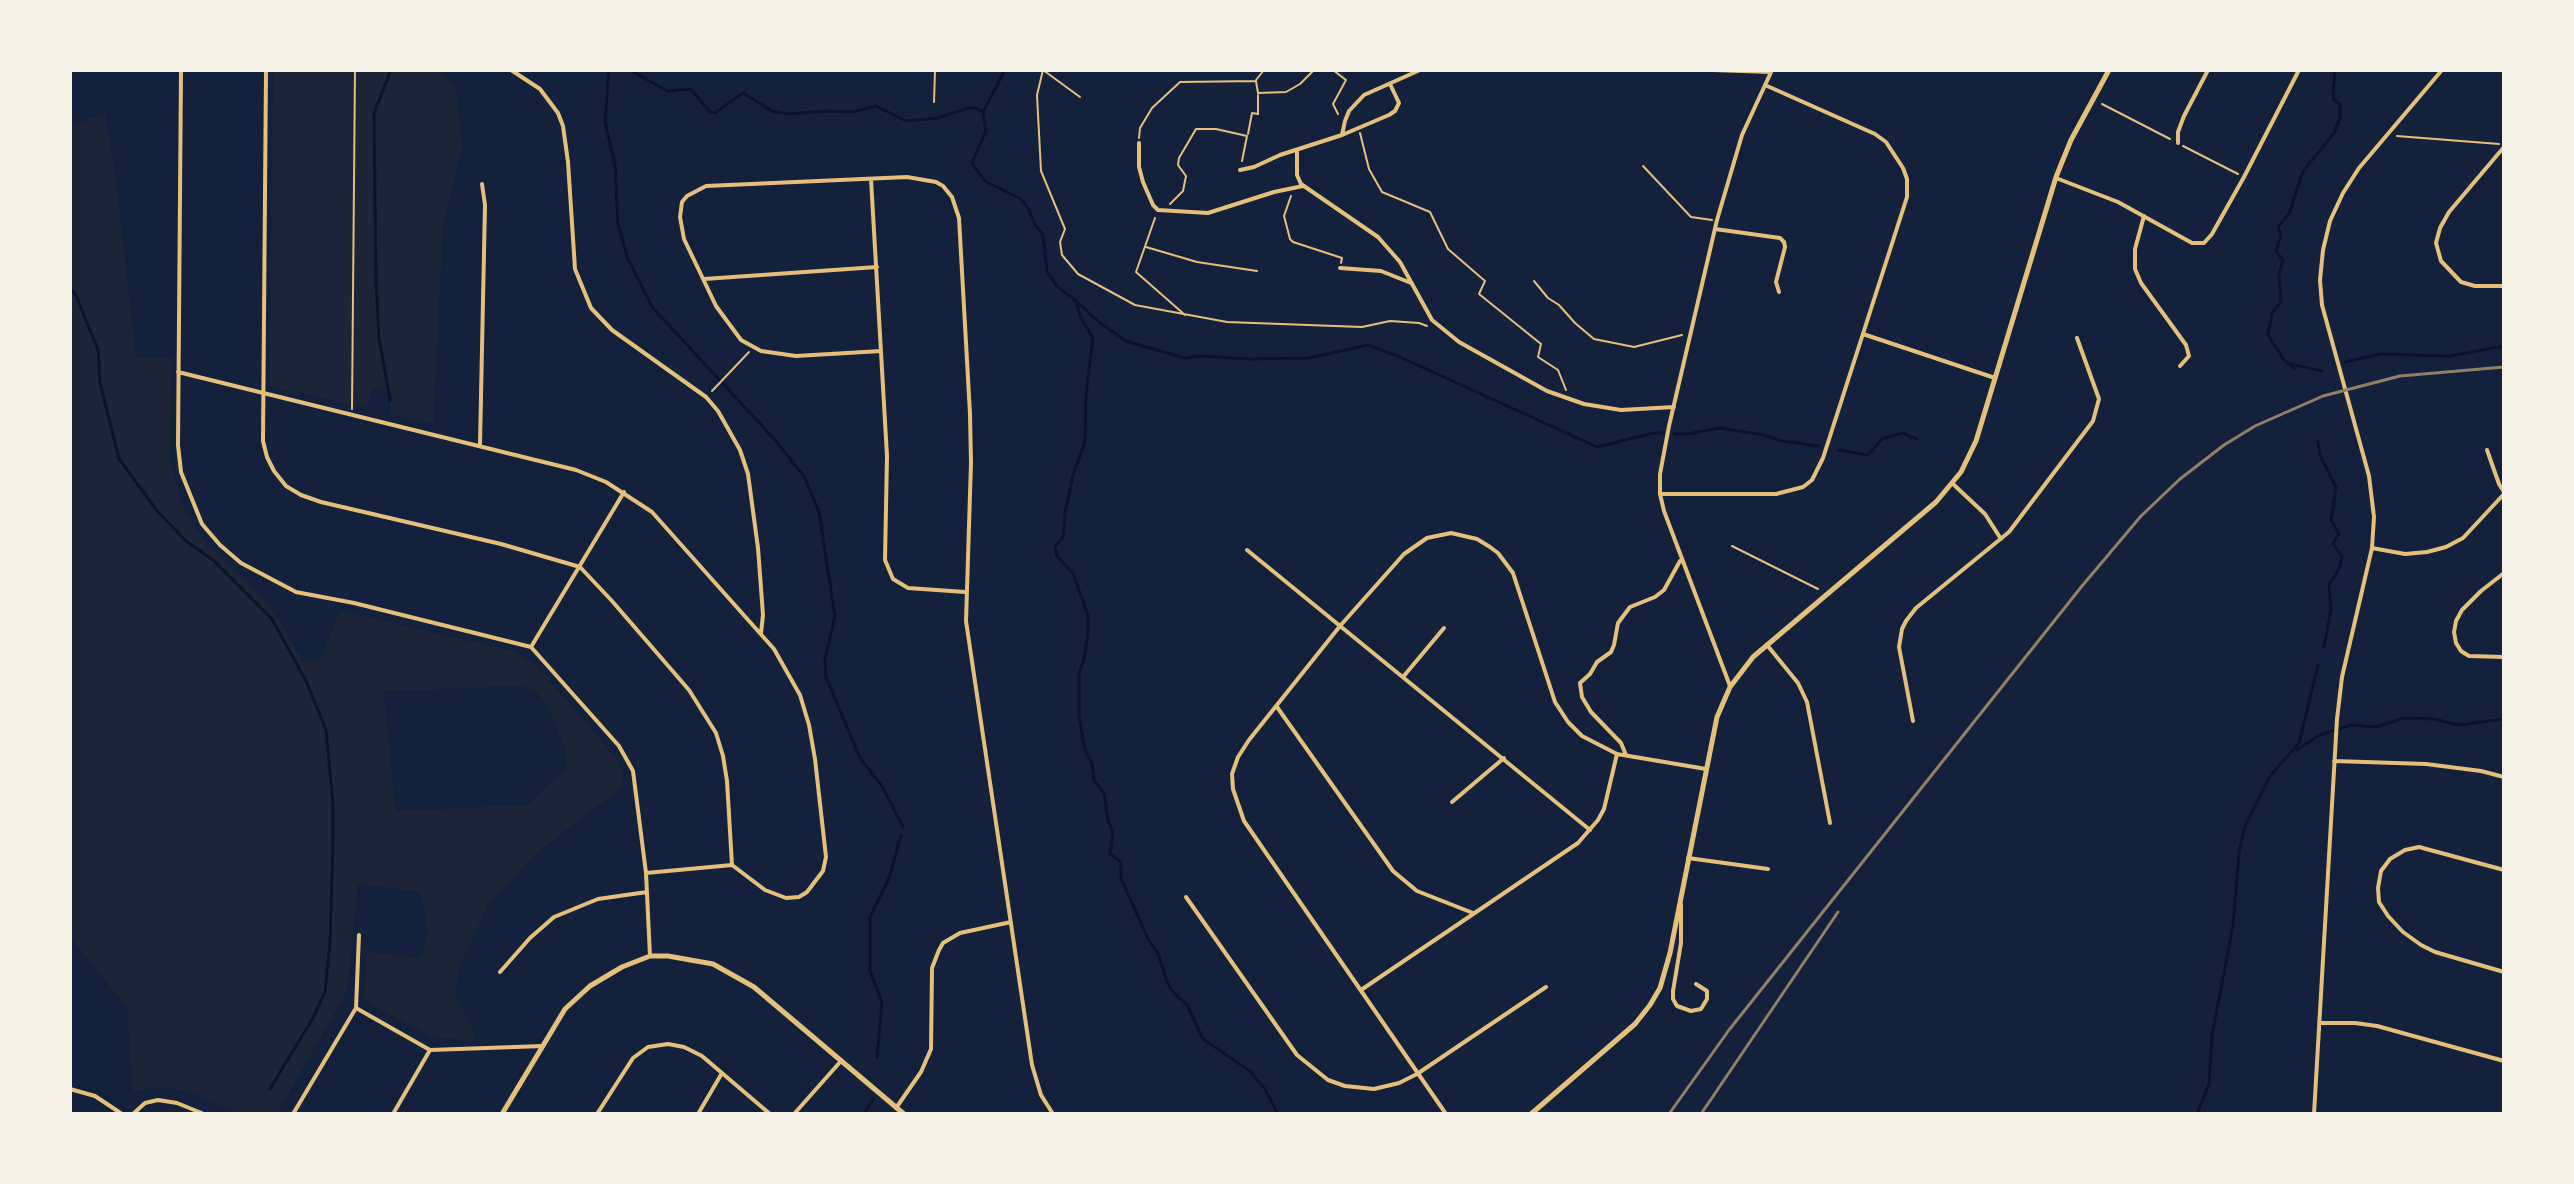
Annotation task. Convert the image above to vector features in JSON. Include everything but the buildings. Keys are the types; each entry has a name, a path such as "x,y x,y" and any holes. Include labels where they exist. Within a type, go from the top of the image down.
{"street":[{"path":"181,70 178,445 181,472 202,524 241,563 296,592 354,603 531,647 629,760 636,780 646,873 650,956"},
{"path":"266,70 262,394 263,441 274,471 286,486 301,495 501,544 580,567 689,690 716,733 727,781 732,865"},
{"path":"511,70 540,89 558,113 563,126 575,269 591,308 612,330 706,397 734,438 748,474 762,593 761,633"},
{"path":"1342,135 1349,111 1364,95 1420,70"},
{"path":"1713,70 1772,71 1742,135 1717,220 1660,474 1660,494 1681,559 1730,687"},
{"path":"1531,1114 1617,1041 1650,1005 1666,970 1717,717 1730,687 1753,657 1936,502 1953,484 1976,441 2056,177 2071,140 2109,70"},
{"path":"2178,143 2184,116 2208,70"},
{"path":"2056,177 2094,191 2192,243 2204,243 2244,177 2299,70"},
{"path":"2314,1114 2337,719 2345,662 2372,548 2373,495 2322,305 2320,280 2323,250 2330,221 2359,168 2442,70"},
{"path":"1240,170 1297,152 1389,115 1398,107 1390,84"},
{"path":"1660,494 1754,495 1792,491 1812,480 1823,458 1907,197 1907,179 1896,154 1875,134 1765,85"},
{"path":"1139,143 1139,167 1156,209 1208,213 1303,186"},
{"path":"2504,146 2449,212 2436,243 2441,261 2461,282 2475,286 2504,286"},
{"path":"1297,152 1297,175 1303,186 1378,237 1400,262 1432,320 1447,334 1525,380 1584,404 1621,410 1674,407"},
{"path":"881,351 796,356 752,348 731,328 716,306 681,228 680,209 687,196 706,186 907,177 936,182 948,191 959,218 971,439 966,621 1032,1065 1041,1095 1053,1114"},
{"path":"871,179 887,456 885,560 893,579 908,588 965,592"},
{"path":"480,444 485,205 482,184"},
{"path":"2144,216 2135,249 2135,269 2141,283 2186,345 2189,356 2180,366"},
{"path":"1715,229 1780,238 1785,247 1776,282 1779,292"},
{"path":"703,279 877,267"},
{"path":"1340,268 1381,271 1414,284"},
{"path":"1863,334 1995,378"},
{"path":"1913,721 1899,647 1902,629 1916,608 2016,525 2096,414 2097,391 2077,338"},
{"path":"178,372 480,444 593,475 642,504 664,523 761,633 789,671 809,725 826,857 823,871 807,892 799,897 786,898 765,890 732,865 646,873"},
{"path":"2372,548 2405,554 2427,552 2463,538 2504,493 2487,450"},
{"path":"1953,484 1985,514 2001,539"},
{"path":"531,647 624,492"},
{"path":"1446,1114 1244,821 1232,774 1238,757 1340,626 1404,554 1427,538 1451,533 1477,539 1498,553 1513,573 1547,682 1560,712 1582,736 1617,754 1706,769"},
{"path":"1247,550 1590,830"},
{"path":"1626,755 1621,743 1591,712 1582,697 1580,683 1597,662 1611,652 1618,623 1630,607 1664,590 1681,559"},
{"path":"2504,573 2481,591 2456,621 2454,632 2456,643 2469,656 2504,657"},
{"path":"1403,677 1444,628"},
{"path":"1767,645 1798,683 1807,702 1830,823"},
{"path":"1277,707 1393,871 1417,891 1473,913"},
{"path":"1361,990 1558,857 1590,830 1608,798 1617,754"},
{"path":"1452,802 1504,758"},
{"path":"2334,761 2426,764 2504,777"},
{"path":"2504,870 2419,847 2405,850 2390,859 2381,871 2378,888 2379,902 2388,916 2421,945 2504,972"},
{"path":"1688,858 1768,869"},
{"path":"500,972 530,938 554,917 598,899 647,892"},
{"path":"1186,897 1297,1055 1328,1080 1345,1086 1374,1089 1399,1083 1546,987"},
{"path":"1680,902 1681,943 1673,991 1677,1006 1691,1011 1701,1009 1707,999 1707,991 1696,984"},
{"path":"896,1108 909,1092 931,1049 932,968 939,950 951,937 960,933 1011,922"},
{"path":"293,1114 356,1008 359,935"},
{"path":"502,1114 565,1009 590,986 622,967 650,956 694,959 732,973 754,987 904,1114"},
{"path":"356,1008 430,1050 543,1046"},
{"path":"2319,1023 2377,1026 2504,1061"},
{"path":"597,1114 633,1058 648,1047 668,1044 684,1047 702,1056 770,1114"},
{"path":"393,1114 430,1050"},
{"path":"794,1114 841,1061"},
{"path":"698,1114 722,1073"},
{"path":"70,1089 95,1096 122,1114"},
{"path":"133,1114 145,1103 158,1100 177,1103 204,1114"}],"path":[{"path":"352,414 355,70"},
{"path":"934,102 935,70"},
{"path":"1080,97 1043,70 1037,95 1041,171 1065,229 1060,242 1062,255 1078,274 1135,305 1227,322 1362,327 1390,321 1419,323 1447,334"},
{"path":"1240,170 1252,113 1258,114 1256,81 1264,70"},
{"path":"1258,93 1286,92 1314,70"},
{"path":"1335,71 1346,83 1333,104 1345,121"},
{"path":"1139,143 1140,128 1152,108 1180,82 1256,81"},
{"path":"2093,99 2244,177"},
{"path":"1359,128 1369,169 1382,192 1430,212 1448,249 1485,281 1479,294 1541,344 1538,357 1558,370 1570,399"},
{"path":"1164,210 1183,191 1186,176 1178,165 1179,158 1196,129 1216,129 1247,136"},
{"path":"2386,136 2504,146"},
{"path":"1643,166 1691,217 1717,220"},
{"path":"1294,188 1284,216 1290,239 1342,258 1340,268"},
{"path":"1156,209 1136,272 1185,315"},
{"path":"1145,246 1197,262 1257,271"},
{"path":"1534,281 1548,298 1594,339 1634,347 1691,331"},
{"path":"706,397 752,348"},
{"path":"1732,546 1826,594"}],"shaded area":[{"path":"273,70 441,70 456,91 462,148 443,226 433,424 390,414 392,392 374,387 366,407 270,387"},
{"path":"105,113 136,357 172,358 169,452 182,505 204,541 245,579 272,610 303,661 320,660 340,611 512,651 534,664 615,756 622,771 621,788 539,851 489,903 459,968 455,994 476,1036 471,1041 431,1036 364,1001 367,952 420,958 428,932 420,892 358,884 347,991 280,1109 274,1114 242,1114 183,1090 160,1087 133,1091 127,1007 70,937 70,126","holes":["521,686 534,690 545,701 565,746 566,769 528,805 395,811 384,691"]}],"waterway":[{"path":"390,400 379,338 374,113 391,70"},
{"path":"609,70 605,122 615,165 618,224 628,259 652,307 777,442 805,478 819,512 835,616 825,660 826,677 860,758 882,786 903,827"},
{"path":"630,70 667,91 691,89 710,112 715,113 743,93 772,111 789,114 852,112 876,106 906,121 938,118 968,108 983,112 986,131 972,163 985,181 1021,199 1028,208 1043,235 1047,272 1058,287 1076,301 1080,316 1093,338 1086,394 1085,442 1073,475 1063,537 1055,547 1057,556 1073,573 1088,616 1088,635 1079,673 1079,718 1085,750 1092,764 1094,780 1104,794 1113,832 1110,854 1121,862 1121,878 1148,939 1158,953 1167,982 1187,1005 1203,1039 1250,1071 1265,1089 1278,1114"},
{"path":"983,112 1005,70"},
{"path":"2294,368 2284,360 2268,335 2272,313 2281,302 2279,274 2283,260 2276,251 2281,235 2278,227 2290,212 2301,176 2334,133 2340,118 2340,104 2334,100 2333,94 2335,70"},
{"path":"70,289 75,293 98,350 100,383 119,459 158,512 186,541 213,560 272,619 306,681 326,730 333,842 325,992 270,1089"},
{"path":"1076,301 1126,341 1184,358 1309,358 1368,345 1597,447 1662,433"},
{"path":"2345,362 2380,354 2450,356 2504,346"},
{"path":"2291,364 2322,371"},
{"path":"1674,434 1720,428 1819,446"},
{"path":"1838,450 1868,455 1882,439 1902,433 1917,439"},
{"path":"2318,442 2320,455 2336,487 2331,520 2339,534 2333,544 2342,556 2340,567 2329,585 2331,610 2324,647"},
{"path":"2197,1114 2209,1084 2212,1035 2233,926 2239,853 2245,826 2270,776 2299,743 2318,665"},
{"path":"2297,750 2320,735 2351,725 2376,727 2404,718 2434,719 2459,725 2504,719"},
{"path":"877,1057 882,1002 870,971 870,917 889,878 901,835"},
{"path":"864,1114 873,1099"}],"railway":[{"path":"1669,1114 1729,1030 2082,586 2141,516 2180,479 2255,426 2323,396 2400,376 2504,367"},
{"path":"1701,1114 1838,912"}]}
